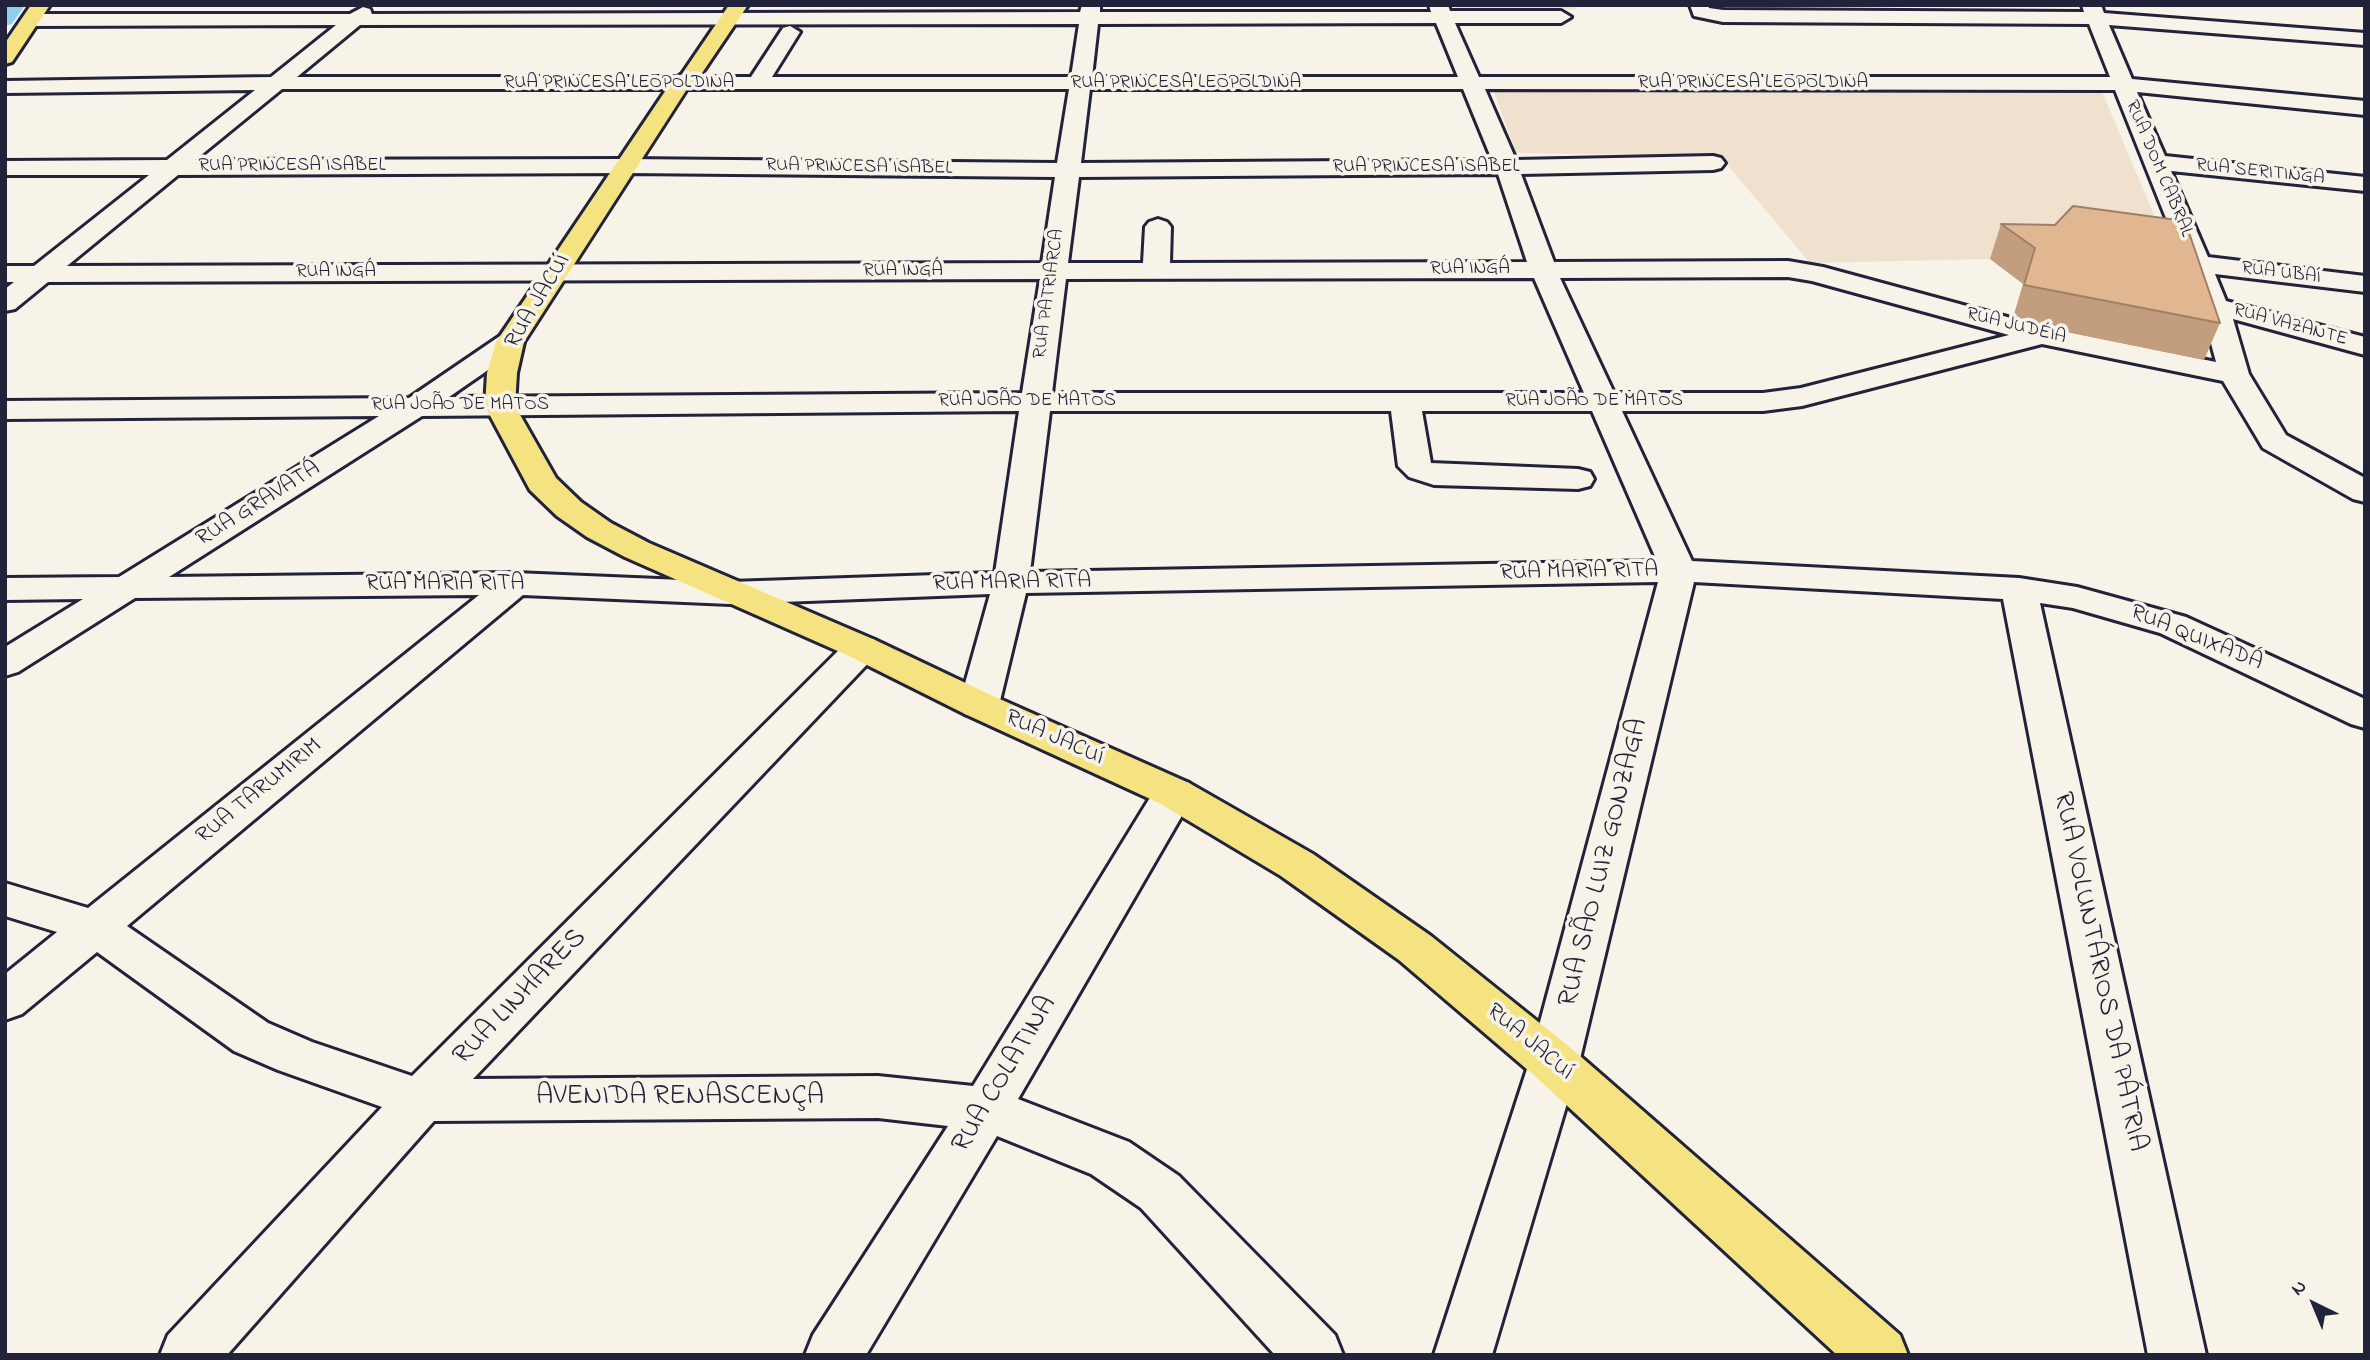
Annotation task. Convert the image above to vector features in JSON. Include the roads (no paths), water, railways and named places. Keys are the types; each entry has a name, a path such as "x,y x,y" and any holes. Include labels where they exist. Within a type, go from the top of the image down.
{"main road":[{"name":"RUA JACUÍ","path":"726,12 689,78 679,85 510,342 502,373 500,406 542,483 569,509 599,530 637,550 730,593 862,648 979,705 1174,793 1297,865 1415,948 1554,1063 1879,1355"},
{"path":"5,58 36,13"}],"street":[{"path":"1699,5 1701,12 1723,16 2094,12 2365,40"},
{"name":"RUA PATRIARCA","path":"979,705 1011,583 1090,11"},
{"path":"1440,11 1507,167 1543,270 1679,571"},
{"path":"36,13 1440,11 1561,17"},
{"path":"5,303 365,12"},
{"name":"RUA DOM CABRAL","path":"2094,12 2215,306 2234,374 2274,441 2365,492"},
{"path":"758,83 790,32"},
{"path":"883,66 945,69 949,71 947,84"},
{"name":"RUA PRINCESA LEOPOLDINA","path":"5,87 276,83 2122,85 2365,108"},
{"name":"RUA SERITINGA","path":"2155,162 2365,184"},
{"name":"RUA PRINCESA ISABEL","path":"5,168 626,166 1069,170 1713,163"},
{"path":"1156,271 1158,227"},
{"name":"RUA UBAÍ","path":"2198,264 2365,285"},
{"name":"RUA INGÁ","path":"5,274 1802,270"},
{"name":"RUA JUDÉIA","path":"1802,270 2041,335 2234,374"},
{"name":"RUA VAZANTE","path":"2215,306 2365,345"},
{"name":"RUA JOÃO DE MATOS","path":"5,410 1035,402 1763,402 1802,397 2041,335"},
{"name":"RUA GRAVATÁ","path":"5,664 417,406 510,342"},
{"path":"1405,402 1414,466 1419,470 1434,475 1578,479"},
{"name":"RUA MARIA RITA","path":"5,589 514,584 730,593 1011,583 1679,571 2019,589"},
{"name":"RUA SÃO LUIZ GONZAGA","path":"1463,1355 1554,1063 1679,571"},
{"name":"RUA TARUMIRIM","path":"5,1001 514,584"},
{"name":"RUA QUIXADÁ","path":"2019,589 2077,598 2173,625 2365,716"},
{"name":"RUA VOLUNTÁRIOS DA PÁTRIA","path":"2019,589 2177,1355"},
{"name":"RUA LINHARES","path":"189,1355 422,1100 862,648"},
{"name":"RUA COLATINA","path":"834,1355 986,1109 1174,793"},
{"name":"AVENIDA RENASCENÇA","path":"5,899 95,927 251,1037 295,1056 422,1100 878,1097 986,1109 1110,1158 1160,1192 1314,1355"}],"waterway":[{"path":"5,20 16,5"}]}
